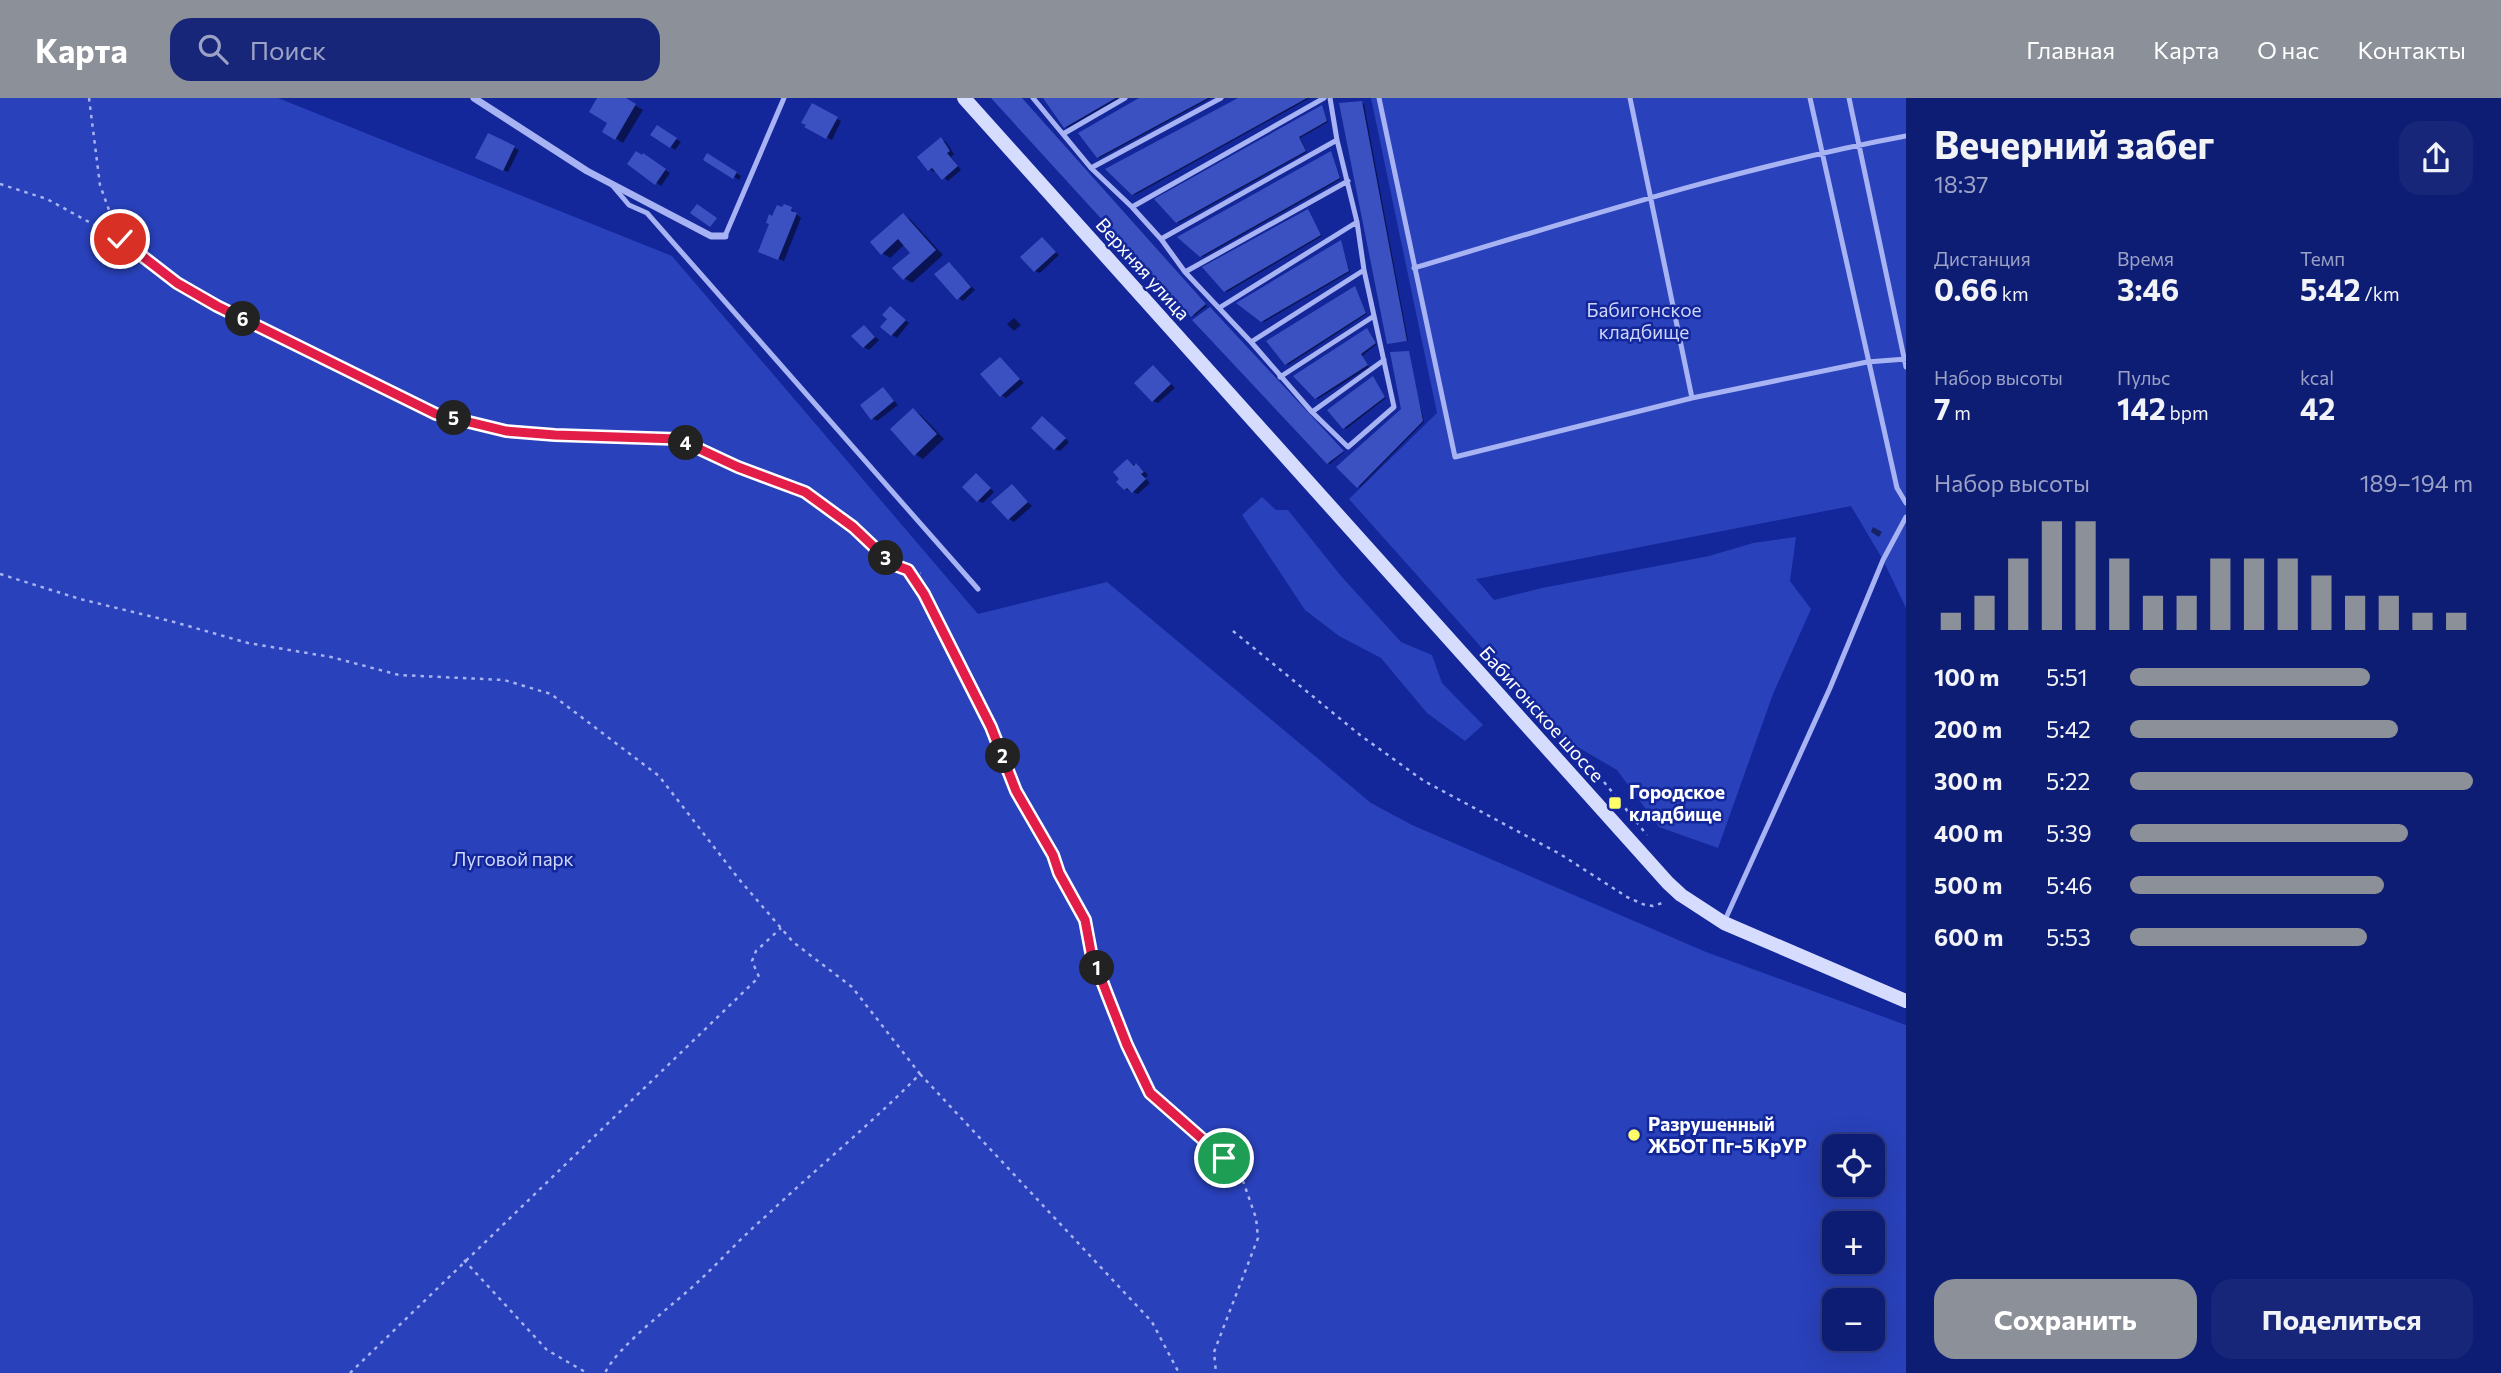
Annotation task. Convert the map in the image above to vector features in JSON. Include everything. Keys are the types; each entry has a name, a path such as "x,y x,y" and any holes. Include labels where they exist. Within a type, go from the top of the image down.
{"street":[{"path":"474,98 587,171 711,236 725,236"},
{"name":"Верхняя улица","path":"964,98 1294,466"},
{"name":"Бабигонское шоссе","path":"1294,466 1681,895 1724,923 1906,1001"}],"lane":[{"path":"725,236 784,98"},
{"path":"1033,98 1091,168 1132,207 1161,239 1185,272 1312,412 1348,447 1394,407 1330,98"},
{"path":"1063,134 1125,98"},
{"path":"1091,168 1221,98"},
{"path":"1132,207 1324,98"},
{"path":"1379,98 1455,457 1692,398 1867,362 1905,359"},
{"path":"1630,98 1692,398"},
{"path":"1810,98 1867,362 1897,488 1906,503"},
{"path":"1849,98 1906,367"},
{"path":"1414,268 1650,198 1821,153 1906,136"},
{"path":"1161,239 1337,140"},
{"path":"1185,272 1348,181"},
{"path":"611,184 629,205 647,213 978,589"},
{"path":"1219,308 1357,222"},
{"path":"1251,342 1364,271"},
{"path":"1280,377 1374,316"},
{"path":"1312,412 1384,360"},
{"path":"1724,923 1830,688 1883,560 1906,517"}],"path":[{"path":"89,98 100,185 120,239"},
{"path":"0,184 47,199 120,239 197,295 436,414 506,431 678,439 738,467 805,492 853,527 892,564 921,573"},
{"path":"908,570 924,594 991,727 1016,791 1053,855 1059,873 1085,920 1091,952 1127,1045 1150,1093 1224,1158 1243,1181 1256,1218 1258,1238 1214,1352 1216,1373"},
{"path":"0,574 80,599 248,643 331,657 398,675 504,680 551,694 659,776 738,878 793,942 852,987 920,1074 1152,1322 1179,1373"},
{"path":"1233,631 1360,735 1424,781 1560,854 1627,897 1645,905 1653,906 1681,895"},
{"path":"350,1373 759,977 752,961 756,951 781,928"},
{"path":"605,1373 628,1345 920,1074"},
{"path":"464,1260 547,1350 587,1373"}],"green space":[{"name":"Луговой парк","path":"0,98 278,98 672,256 978,614 1107,582 1371,803 1412,825 1706,952 1906,1025 1906,1373 0,1373"},
{"name":"Бабигонское кладбище","path":"1371,98 1906,98 1906,608 1883,560 1851,506 1476,579 1494,600 1542,588 1709,556 1753,543 1796,537 1790,581 1811,609 1773,694 1718,848 1659,827 1617,770 1552,732 1474,639 1349,499 1437,413"},
{"path":"1262,497 1276,510 1288,510 1341,576 1401,642 1432,655 1442,683 1483,725 1465,741 1427,713 1381,658 1339,636 1305,610 1242,515"}],"building":[{"path":"597,98 626,98 636,104 615,140 602,132 607,123 589,112"},
{"path":"991,98 1022,98 1206,304 1191,317"},
{"path":"1043,98 1116,98 1064,128"},
{"path":"1139,98 1208,98 1097,158 1078,133"},
{"path":"1238,98 1307,98 1132,195 1105,169"},
{"path":"1362,101 1407,341 1387,344 1339,103"},
{"path":"812,103 838,117 826,139 801,123"},
{"path":"1322,105 1327,121 1299,137 1306,151 1176,223 1154,199"},
{"path":"657,125 677,138 670,148 650,135"},
{"path":"488,133 515,146 503,171 475,158"},
{"path":"941,137 950,151 947,153 958,166 942,180 932,168 928,171 917,157"},
{"path":"636,151 666,169 655,185 627,164"},
{"path":"1331,151 1340,178 1200,257 1177,237"},
{"path":"707,153 737,172 733,179 703,160"},
{"path":"697,204 717,218 710,227 690,213"},
{"path":"784,204 797,213 778,260 758,252 769,224 766,223 769,214 772,216 777,205 782,207"},
{"path":"1308,209 1321,235 1224,292 1202,267"},
{"path":"903,213 936,250 903,280 892,268 910,253 898,239 881,255 870,242"},
{"path":"1042,237 1056,252 1034,272 1020,257"},
{"path":"1341,240 1349,271 1261,322 1236,303"},
{"path":"949,262 971,287 957,300 934,274"},
{"path":"1355,286 1366,313 1285,365 1266,341"},
{"path":"890,306 906,320 891,336 880,327 887,319 882,315"},
{"path":"1210,307 1344,451 1327,464 1192,320"},
{"path":"864,325 875,337 863,348 851,336"},
{"path":"1367,328 1376,343 1361,354 1368,365 1315,399 1293,376"},
{"path":"1409,351 1423,421 1357,488 1336,467 1401,409 1390,352"},
{"path":"1000,357 1020,379 1000,397 980,374"},
{"path":"1153,365 1171,384 1152,402 1134,383"},
{"path":"1373,376 1385,397 1343,429 1327,410"},
{"path":"883,387 894,401 871,420 860,405"},
{"path":"913,408 937,434 914,456 890,429"},
{"path":"1042,416 1066,438 1054,450 1031,428"},
{"path":"1127,459 1134,466 1136,463 1146,479 1132,493 1116,482 1119,479 1113,472"},
{"path":"976,473 991,488 977,502 962,487"},
{"path":"1012,484 1028,502 1008,520 991,502"}],"place":[{"name":"Городское кладбище","path":"1615,803"},
{"name":"Разрушенный ЖБОТ Пг-5 КрУР","path":"1634,1135"}],"route":[{"path":"120,239 177,283 217,306 436,414 506,431 678,439 738,467 805,492 853,527 892,564 908,570 924,594 991,727 1016,791 1053,855 1059,873 1085,920 1091,952 1127,1045 1150,1093 1224,1158"}]}
